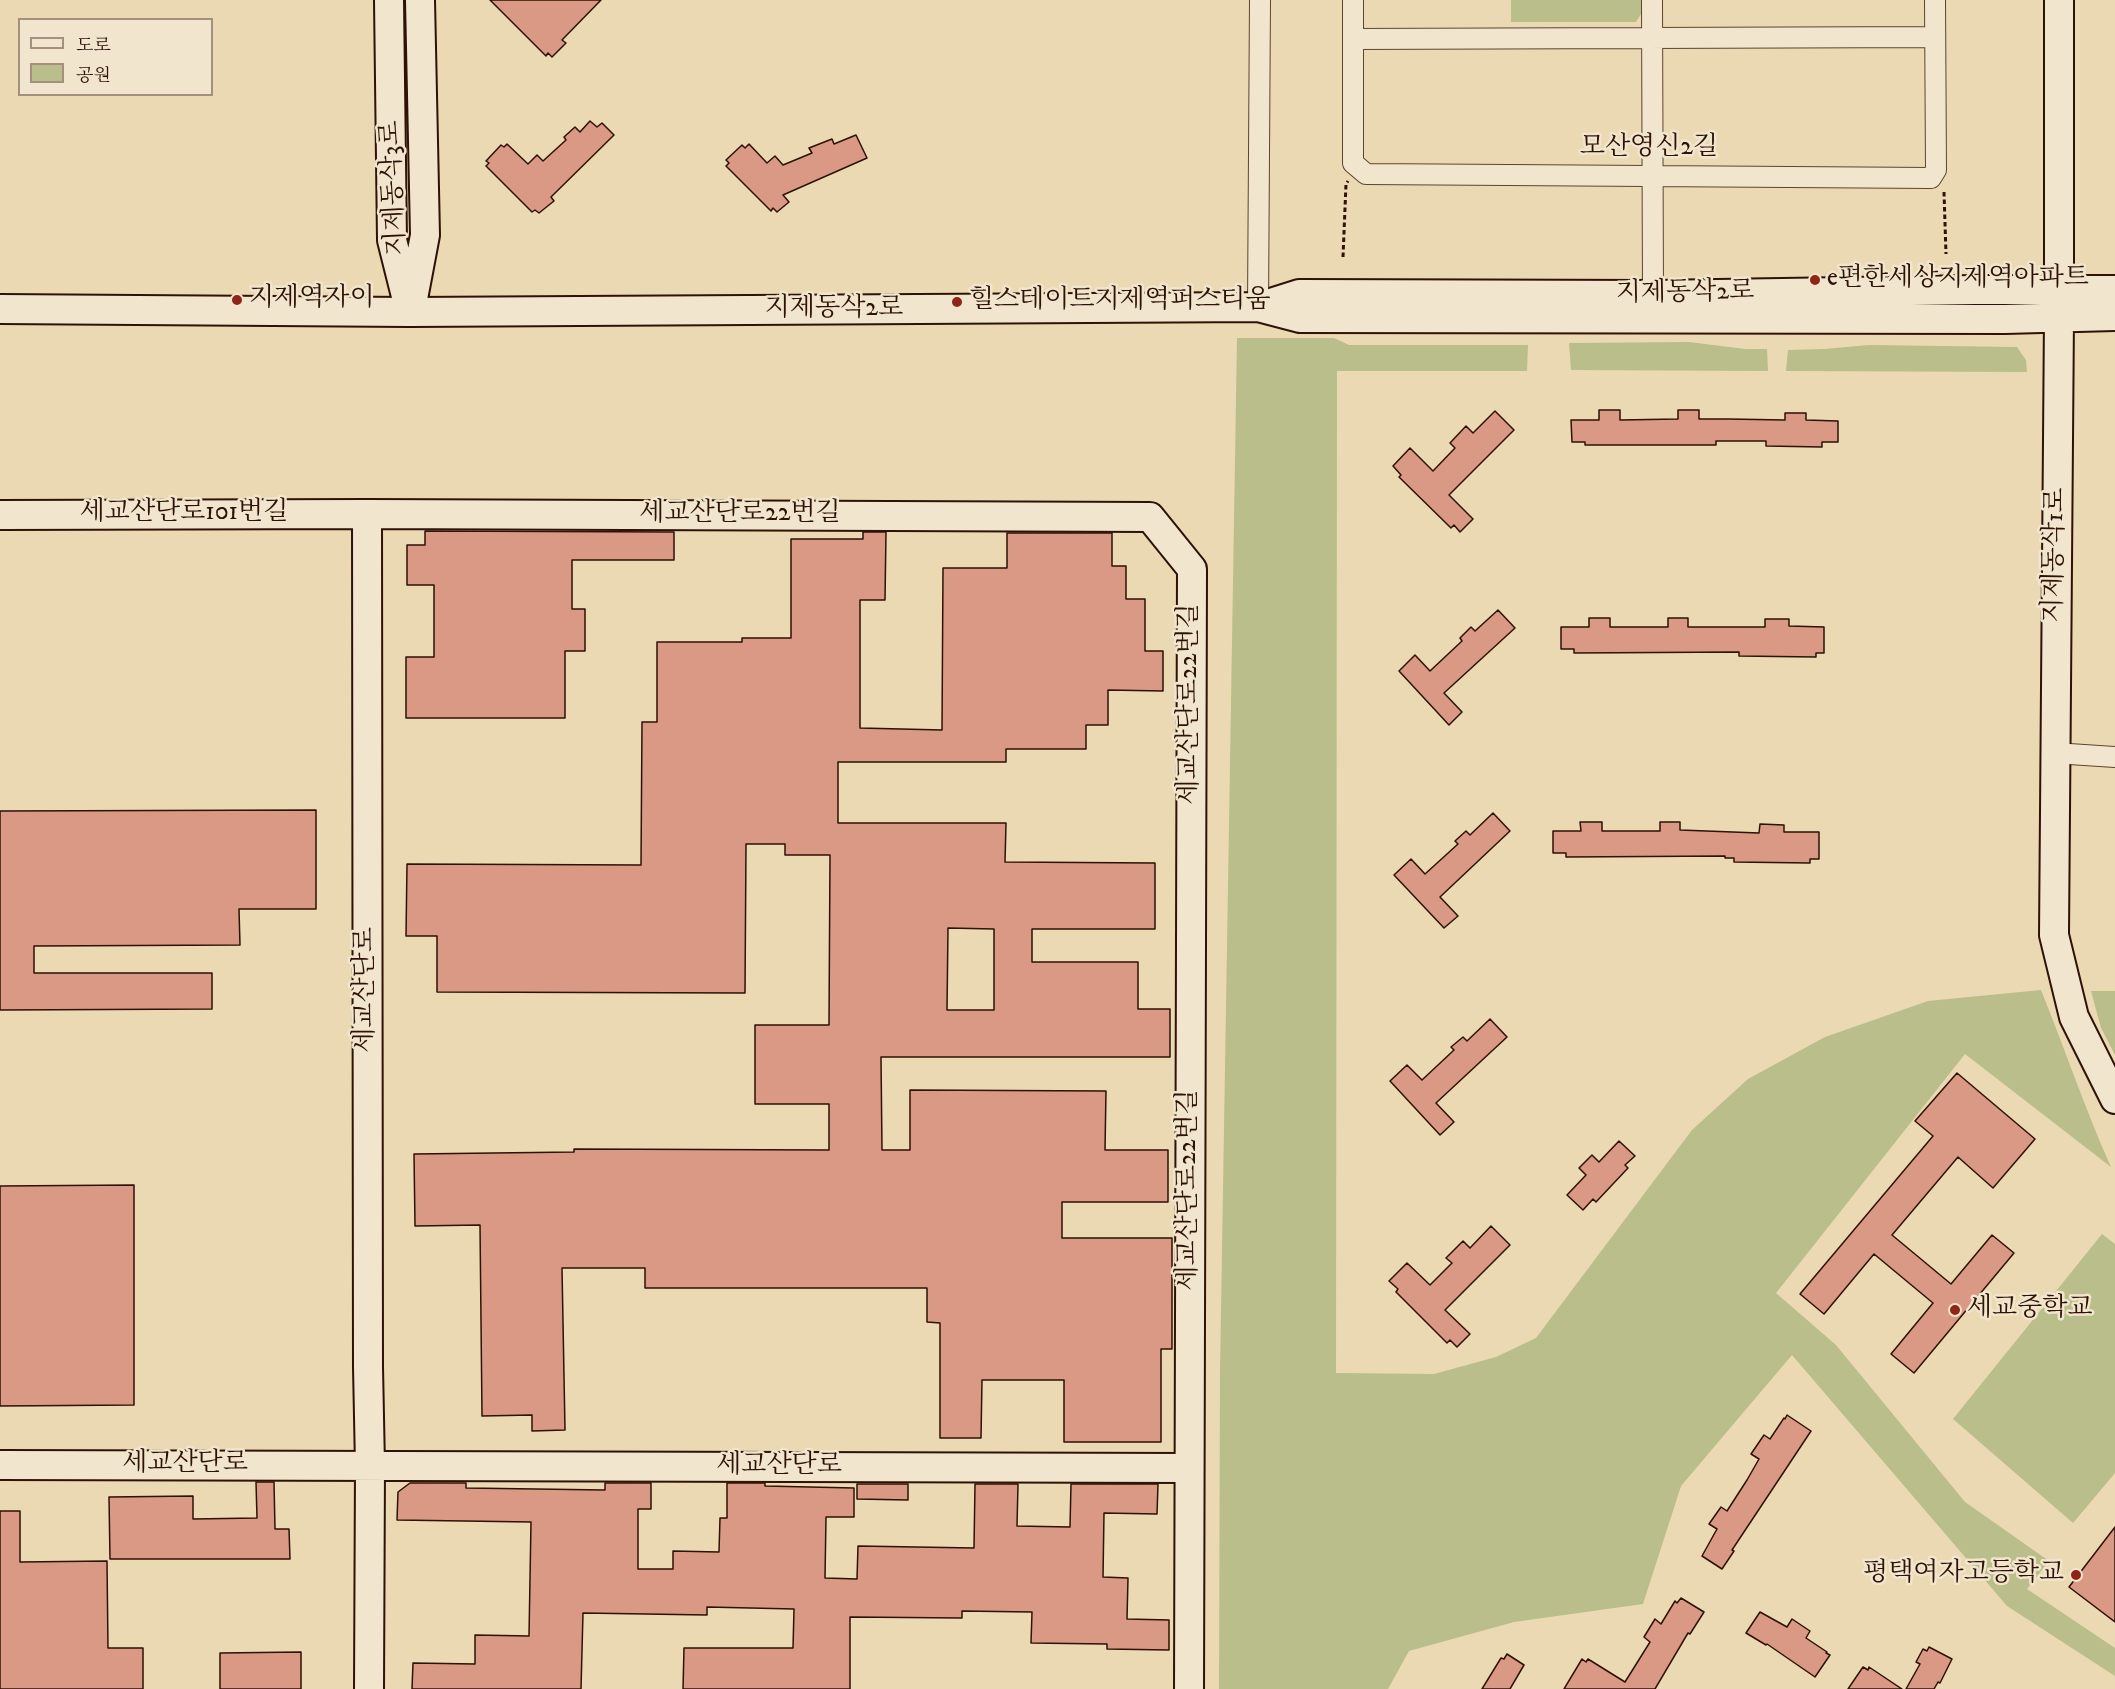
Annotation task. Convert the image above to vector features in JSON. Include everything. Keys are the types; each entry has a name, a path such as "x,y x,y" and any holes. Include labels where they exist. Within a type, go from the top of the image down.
{"street":[{"name":"지제동삭3로","path":"389,0 392,240 410,312"},
{"name":"지제동삭3로","path":"410,312 425,235 420,0"},
{"path":"1258,307 1260,0"},
{"path":"1353,0 1353,163 1359,168"},
{"path":"1652,0 1653,295"},
{"path":"1934,174 1936,170 1935,0"},
{"name":"지제동삭1로","path":"2059,0 2054,935 2074,1017 2115,1099"},
{"path":"1353,39 1935,38"},
{"name":"모산영신2길","path":"1359,168 1366,174 1931,178 1934,174"},
{"name":"지제동삭2로","path":"0,309 410,312 1258,307 1300,318 2005,319 2115,290"},
{"name":"지제동삭2로","path":"1258,307 1299,294 1653,295 2059,303 2115,316"},
{"name":"세교산단로101번길","path":"0,515 367,514"},
{"name":"세교산단로","path":"367,514 369,1689"},
{"name":"세교산단로22번길","path":"367,514 1150,517 1192,569 1189,1689"},
{"path":"2054,753 2115,757"},
{"name":"세교산단로","path":"0,1464 1189,1468"}],"path":[{"path":"1343,257 1346,184 1359,168"},
{"path":"1934,174 1944,182 1946,254"}],"green space":[{"path":"1511,0 1643,0 1643,11 1636,22 1511,22"},
{"path":"1237,338 1334,338 1349,345 1528,345 1527,371 1337,371 1336,1373 1434,1374 1496,1357 1536,1338 1692,1130 1748,1079 1825,1037 1928,1001 2041,990 2111,1167 1965,1054 1776,1293 1836,1345 1965,1502 2049,1561 2027,1589 2115,1648 2115,1676 2007,1606 1792,1355 1681,1486 1643,1604 1514,1622 1409,1651 1388,1689 1219,1689 1220,1372"},
{"path":"1689,342 1745,349 1767,349 1768,371 1571,370 1569,343"},
{"path":"1869,345 2017,347 2026,360 2027,372 1786,371 1788,350"},
{"path":"2091,991 2115,991 2115,1055 2101,1028"},
{"path":"2102,1234 2115,1244 2115,1473 2073,1523 1953,1419"}],"building":[{"path":"490,0 601,0 562,40 566,43 552,57 548,53 546,56"},
{"path":"590,121 597,127 602,123 614,135 551,197 554,201 539,213 535,210 532,212 486,166 489,163 486,161 501,145 504,147 507,144 528,164 537,155 543,161 566,140 564,137 575,127 580,132"},
{"path":"856,135 867,158 783,195 789,202 777,212 773,208 771,211 726,166 729,163 726,160 742,145 745,148 749,144 767,163 775,156 783,165 812,153 809,148 832,139 834,144"},
{"path":"1599,410 1620,410 1620,420 1678,419 1678,410 1699,410 1699,419 1785,420 1785,413 1806,413 1806,420 1838,421 1838,442 1822,442 1822,447 1766,446 1766,441 1716,441 1716,445 1585,445 1585,442 1572,442 1571,420 1599,420"},
{"path":"1495,411 1514,430 1449,495 1473,519 1460,532 1454,525 1451,528 1399,477 1401,475 1393,466 1410,448 1433,471 1455,448 1450,443 1466,426 1473,433"},
{"path":"425,531 674,532 674,560 572,560 572,609 585,609 585,651 565,651 565,718 406,718 406,657 434,657 434,585 407,585 407,545 425,545"},
{"path":"863,532 886,532 885,600 860,600 860,728 942,730 943,568 1007,568 1007,533 1112,533 1112,566 1126,566 1126,599 1145,599 1145,651 1163,651 1163,691 1108,690 1108,725 1086,725 1086,749 1006,749 1006,762 838,762 838,823 1006,823 1005,862 1155,863 1155,929 1032,929 1032,962 1138,962 1138,1009 1170,1009 1170,1057 881,1057 882,1150 910,1150 910,1090 1106,1091 1105,1150 1168,1150 1168,1202 1062,1202 1062,1238 1172,1238 1172,1349 1161,1349 1161,1442 1064,1442 1064,1380 982,1380 981,1438 940,1438 940,1323 927,1322 927,1288 645,1288 645,1268 562,1268 565,1430 532,1431 532,1415 482,1416 480,1225 415,1226 414,1154 574,1152 574,1149 829,1150 829,1104 755,1104 755,1025 829,1025 830,855 785,855 785,844 746,844 745,993 437,992 437,936 406,936 407,864 641,865 642,722 657,722 657,642 742,642 742,638 791,638 791,539 863,539","holes":["948,928 994,929 994,1010 947,1010"]},
{"path":"1498,610 1515,628 1444,693 1462,712 1449,725 1399,671 1415,655 1430,671 1462,641 1460,638 1471,627 1475,631"},
{"path":"1589,618 1610,618 1610,627 1668,627 1668,618 1688,618 1688,627 1765,627 1765,619 1789,619 1789,626 1824,627 1824,653 1816,653 1816,657 1739,656 1739,652 1574,653 1574,649 1561,649 1561,627 1589,627"},
{"path":"316,810 316,909 239,909 240,945 34,946 34,973 212,973 212,1009 0,1010 0,811"},
{"path":"1493,813 1510,831 1440,897 1458,916 1444,928 1394,875 1411,859 1425,874 1458,844 1455,841 1466,831 1470,835"},
{"path":"1580,822 1602,822 1602,831 1660,831 1660,822 1680,822 1680,830 1759,833 1760,824 1784,825 1784,832 1819,832 1819,859 1810,859 1810,863 1734,862 1734,858 1725,858 1725,856 1566,857 1566,853 1553,853 1553,831 1581,831"},
{"path":"1490,1019 1507,1037 1436,1103 1454,1122 1440,1135 1390,1081 1407,1065 1422,1080 1454,1050 1451,1047 1463,1037 1467,1041"},
{"path":"1957,1073 2035,1139 1993,1188 1958,1157 1892,1235 1951,1284 1992,1235 2014,1253 1914,1373 1891,1354 1933,1303 1874,1254 1824,1314 1800,1294 1933,1136 1915,1121"},
{"path":"1619,1141 1635,1156 1625,1165 1628,1168 1596,1202 1593,1199 1583,1210 1567,1195 1586,1175 1579,1168 1592,1155 1599,1162"},
{"path":"134,1185 134,1405 0,1406 0,1186"},
{"path":"1491,1226 1510,1245 1445,1310 1470,1334 1457,1347 1450,1340 1447,1343 1396,1292 1398,1289 1389,1281 1407,1263 1430,1285 1452,1263 1446,1258 1463,1241 1470,1248"},
{"path":"1787,1415 1811,1431 1732,1550 1734,1551 1722,1569 1702,1556 1717,1529 1709,1524 1721,1507 1727,1511 1759,1459 1751,1454 1764,1435 1770,1439"},
{"path":"256,1482 274,1482 275,1529 289,1529 290,1559 110,1559 109,1497 193,1496 193,1519 257,1518"},
{"path":"410,1483 466,1483 466,1488 605,1490 605,1483 651,1483 651,1509 638,1509 638,1569 673,1569 673,1551 719,1552 720,1518 727,1518 727,1483 854,1488 854,1517 826,1517 825,1578 857,1579 858,1546 974,1548 975,1484 1018,1484 1017,1526 1070,1527 1071,1484 1158,1484 1157,1514 1104,1513 1103,1577 1128,1578 1127,1619 1169,1620 1169,1650 1107,1649 1107,1644 1031,1643 1032,1612 962,1611 962,1618 850,1617 850,1689 683,1689 684,1648 793,1648 794,1609 707,1607 707,1615 583,1613 581,1689 412,1689 413,1663 475,1664 475,1635 529,1636 531,1522 397,1520 398,1492"},
{"path":"857,1484 908,1484 908,1500 857,1499"},
{"path":"0,1511 20,1511 20,1562 107,1561 108,1648 143,1648 143,1689 0,1689"},
{"path":"2115,1527 2115,1622 2069,1587"},
{"path":"1681,1598 1704,1612 1690,1634 1688,1633 1655,1689 1564,1689 1582,1659 1586,1662 1588,1659 1625,1682 1650,1642 1644,1637 1655,1619 1661,1624 1675,1601 1677,1603"},
{"path":"1760,1612 1787,1627 1792,1619 1810,1631 1806,1638 1830,1655 1815,1677 1767,1644 1746,1633"},
{"path":"1929,1647 1952,1659 1940,1683 1938,1682 1934,1689 1906,1689 1920,1664 1916,1662 1923,1649 1927,1651"},
{"path":"301,1652 301,1689 220,1689 220,1653"},
{"path":"1507,1654 1524,1665 1510,1689 1482,1689 1501,1658 1504,1659"},
{"path":"1863,1667 1868,1670 1869,1667 1902,1689 1848,1689"}],"place":[{"name":"e편한세상지제역아파트","path":"1815,280"},
{"name":"지제역자이","path":"237,300"},
{"name":"힐스테이트지제역퍼스티움","path":"957,302"},
{"name":"세교중학교","path":"1955,1310"},
{"name":"평택여자고등학교","path":"2076,1575"}]}
